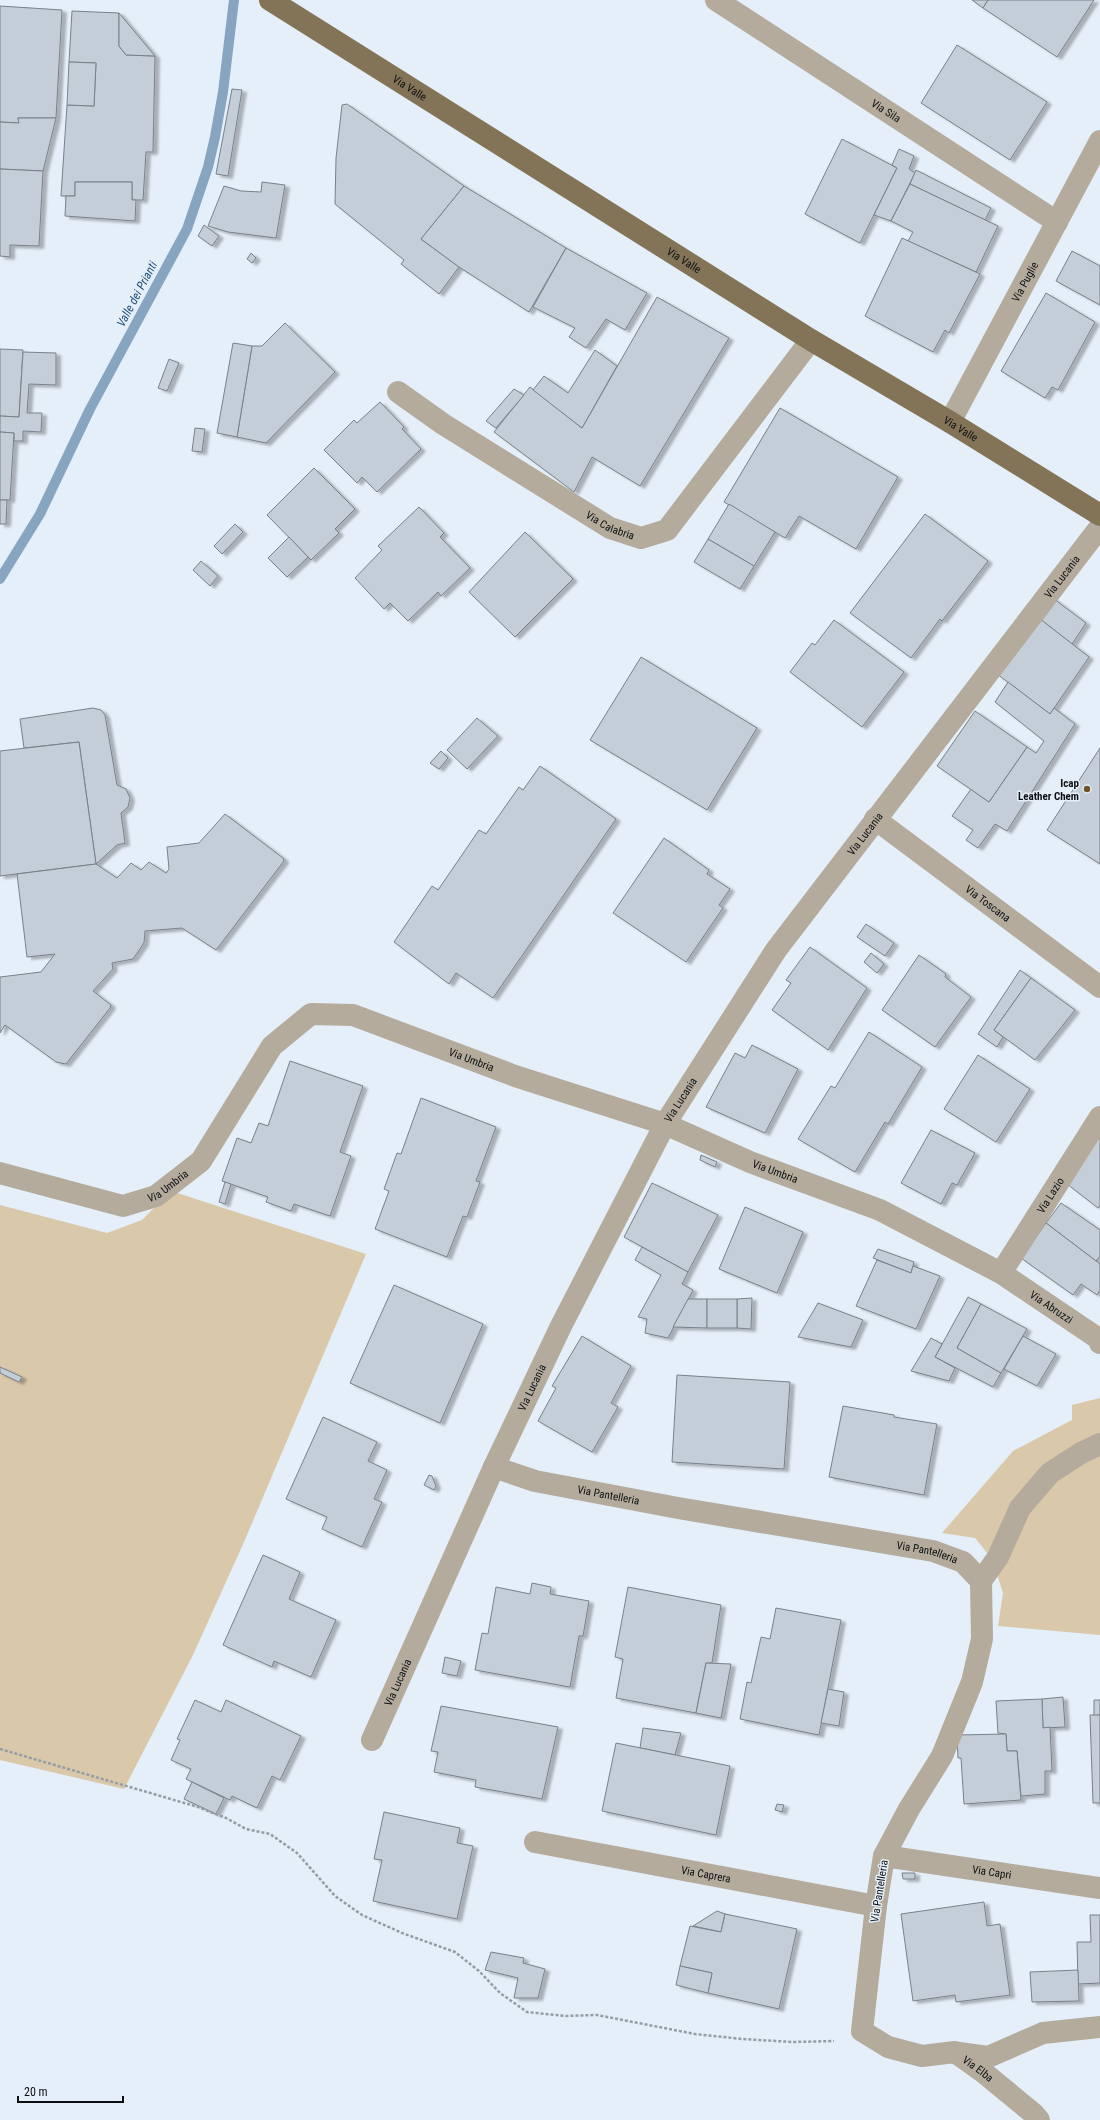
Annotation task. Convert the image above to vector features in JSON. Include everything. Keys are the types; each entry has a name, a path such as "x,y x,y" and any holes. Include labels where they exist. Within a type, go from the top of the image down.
{"main road":[{"name":"Via Valle","path":"285,4 811,340 950,422 1100,515"}],"street":[{"name":"Via Sila","path":"716,0 1057,222"},
{"name":"Via Puglie","path":"950,422 1100,141"},
{"name":"Via Calabria","path":"398,392 443,424 610,528 641,538 667,530 811,340"},
{"name":"Via Lucania","path":"372,1740 494,1467 561,1326 665,1124 776,950 1100,527"},
{"name":"Via Toscana","path":"876,819 1100,987"},
{"name":"Via Umbria","path":"0,1173 123,1206 156,1196 201,1161 272,1046 311,1014 354,1015 515,1076 665,1124 750,1162 880,1210 1001,1273"},
{"name":"Via Lazio","path":"1001,1273 1100,1117"},
{"name":"Via Abruzzi","path":"1001,1273 1099,1339 1100,1343"},
{"path":"981,1581 998,1557 1020,1508 1050,1473 1080,1453 1100,1444"},
{"name":"Via Pantelleria","path":"494,1467 535,1481 678,1508 933,1551 963,1562 981,1581 982,1639 972,1682 942,1756 909,1809 884,1856 876,1906 862,2031"},
{"name":"Via Caprera","path":"535,1842 876,1906"},
{"name":"Via Capri","path":"884,1856 1100,1888"},
{"path":"955,2052 988,2057 1043,2033 1100,2027"},
{"name":"Via Elba","path":"862,2031 888,2047 922,2056 955,2052 989,2077 1034,2114 1039,2120"}],"path":[{"path":"0,1749 198,1807 226,1818 246,1829 270,1834 297,1853 336,1896 362,1915 402,1934 455,1952 479,1971 500,1993 527,2012 566,2016 597,2015 695,2034 793,2042 849,2041 862,2031"}],"shaded area":[{"path":"171,1191 366,1254 244,1542 193,1655 124,1789 0,1760 0,1205 107,1233 142,1220"},
{"path":"1100,1398 1100,1635 998,1626 1003,1593 992,1559 975,1538 942,1533 1013,1451 1072,1420 1072,1405"}],"building":[{"path":"972,0 988,0 983,8"},
{"path":"988,0 1094,0 1057,57 983,8"},
{"path":"0,6 62,10 56,118 18,118 19,123 0,122"},
{"path":"72,11 119,13 119,46 126,55 155,56 153,152 146,152 143,200 132,200 132,182 75,182 75,196 61,196 67,105 94,106 96,63 69,62"},
{"path":"119,13 155,56 126,55 119,46"},
{"path":"957,45 1047,102 1010,160 921,103"},
{"path":"69,62 96,63 94,106 67,105"},
{"path":"232,89 242,90 228,176 216,174"},
{"path":"347,104 464,186 421,239 459,267 439,294 401,264 404,260 335,204 336,158 342,105"},
{"path":"18,118 56,118 43,171 0,169 0,122 19,123"},
{"path":"842,139 897,168 860,243 805,214"},
{"path":"899,149 914,156 909,169 915,173 891,221 874,215 897,168 892,165"},
{"path":"0,169 43,171 39,246 10,245 10,257 0,256"},
{"path":"916,170 991,208 985,220 910,184"},
{"path":"75,182 132,182 132,200 136,200 135,221 65,216 66,196 75,196"},
{"path":"262,182 285,185 276,238 228,232 208,226 224,186 241,191 261,192"},
{"path":"910,184 998,226 976,272 908,241 913,232 891,221"},
{"path":"464,186 566,248 529,312 459,267 421,239"},
{"path":"204,225 219,236 212,246 198,236"},
{"path":"902,238 980,274 949,333 945,330 933,352 865,316"},
{"path":"566,248 647,293 625,330 606,319 586,348 569,337 575,328 533,307"},
{"path":"1072,251 1100,266 1100,305 1056,281"},
{"path":"251,253 256,258 252,263 247,259"},
{"path":"1046,293 1095,322 1058,390 1052,387 1045,398 1001,371"},
{"path":"657,297 729,338 640,486 592,457 574,492 494,432 530,387 582,428"},
{"path":"285,323 335,372 266,443 237,437 252,346 262,346"},
{"path":"233,343 252,346 237,437 217,433"},
{"path":"0,349 23,350 19,417 0,416"},
{"path":"595,350 617,366 582,428 533,390 544,376 568,393"},
{"path":"23,352 56,353 56,385 29,384 27,413 42,413 41,432 23,431 23,441 14,441 14,433 0,432 0,416 19,417"},
{"path":"169,359 179,363 167,391 158,388"},
{"path":"514,389 524,395 496,428 486,421"},
{"path":"380,402 404,427 402,429 421,449 377,492 362,477 357,483 324,450 354,420 357,423"},
{"path":"780,408 898,477 856,549 799,516 785,538 724,502"},
{"path":"195,428 205,429 202,452 192,451"},
{"path":"0,432 14,433 10,500 0,500"},
{"path":"314,468 355,509 335,529 339,533 311,560 267,515"},
{"path":"0,500 7,500 6,524 0,524"},
{"path":"729,504 775,532 754,566 708,539"},
{"path":"419,507 444,533 440,537 470,568 441,596 438,592 408,621 390,603 384,609 355,578 382,550 378,546"},
{"path":"925,514 988,561 942,621 940,619 911,658 850,613"},
{"path":"235,524 243,532 222,554 214,546"},
{"path":"525,532 573,579 515,637 469,592"},
{"path":"289,537 308,557 287,577 268,558"},
{"path":"708,539 754,566 740,589 694,562"},
{"path":"201,561 218,576 210,586 193,570"},
{"path":"1050,596 1086,623 1072,644 1035,615"},
{"path":"1035,615 1089,657 1050,714 997,674"},
{"path":"834,620 904,672 862,727 790,672 812,643 815,645"},
{"path":"641,657 757,728 707,810 590,740"},
{"path":"1008,682 1050,714 1054,708 1075,724 1007,831 995,824 978,848 966,840 973,830 952,816 971,789 989,802 1027,747 1036,753 1044,741 995,702"},
{"path":"93,708 101,710 105,715 117,785 126,789 130,798 128,807 121,813 125,843 117,845 96,864 79,742 24,748 20,719"},
{"path":"975,711 1027,747 989,802 937,766"},
{"path":"477,718 498,736 467,769 447,750"},
{"path":"79,742 96,864 0,876 0,751"},
{"name":"Icap Leather Chem","path":"1100,748 1100,864 1047,830"},
{"path":"441,751 448,758 439,769 430,763"},
{"path":"540,766 616,819 493,998 456,973 449,984 394,942 432,886 438,890 479,830 486,834 519,787 523,790"},
{"path":"225,814 283,858 284,861 216,950 182,928 145,931 144,943 133,959 112,963 113,969 93,991 111,1005 110,1008 66,1064 56,1062 5,1025 0,1033 0,977 41,972 55,954 27,957 17,874 96,864 117,878 131,863 141,870 149,862 166,873 169,869 167,847 199,843"},
{"path":"664,838 709,870 707,874 730,889 719,905 723,908 686,962 613,913"},
{"path":"866,924 894,943 885,956 857,937"},
{"path":"810,947 867,988 828,1050 772,1010 791,983 786,980"},
{"path":"871,953 884,964 877,973 864,962"},
{"path":"919,955 946,974 945,977 971,997 935,1047 882,1010"},
{"path":"1020,970 1031,978 994,1030 1003,1037 997,1047 978,1034"},
{"path":"1031,978 1075,1010 1035,1060 994,1030"},
{"path":"869,1032 922,1067 888,1124 885,1122 855,1172 798,1139 831,1086 835,1088"},
{"path":"752,1045 798,1069 765,1133 706,1107 735,1053 745,1058"},
{"path":"978,1055 1030,1089 996,1142 944,1109"},
{"path":"290,1061 363,1086 340,1152 351,1156 330,1216 294,1204 291,1211 266,1202 268,1197 222,1181 237,1138 251,1143 259,1123 268,1126"},
{"path":"421,1098 496,1127 476,1181 480,1182 467,1217 463,1216 447,1257 375,1229 389,1191 384,1189 397,1153 401,1154"},
{"path":"931,1130 975,1153 957,1185 952,1183 941,1204 901,1183"},
{"path":"1100,1136 1100,1205 1098,1208 1067,1184"},
{"path":"701,1155 717,1162 715,1167 700,1160"},
{"path":"225,1182 231,1184 225,1204 219,1202"},
{"path":"652,1183 718,1215 688,1272 624,1237"},
{"path":"1061,1203 1100,1230 1100,1256 1096,1261 1046,1223"},
{"path":"745,1207 803,1232 777,1293 719,1269"},
{"path":"1046,1223 1100,1264 1100,1290 1097,1295 1081,1284 1073,1295 1021,1258"},
{"path":"642,1247 688,1272 682,1284 693,1290 668,1338 645,1333 647,1319 638,1317 661,1275 635,1260"},
{"path":"878,1249 914,1262 911,1273 873,1258"},
{"path":"877,1260 911,1273 913,1266 940,1276 916,1329 856,1306"},
{"path":"394,1285 483,1324 440,1423 350,1383"},
{"path":"968,1297 981,1304 957,1348 1001,1373 993,1387 935,1357"},
{"path":"752,1298 751,1329 737,1328 737,1299"},
{"path":"688,1299 707,1299 707,1328 673,1327"},
{"path":"707,1299 737,1299 737,1328 707,1328"},
{"path":"818,1303 863,1320 851,1347 798,1337"},
{"path":"981,1304 1027,1329 1001,1373 957,1348"},
{"path":"582,1336 631,1366 611,1403 618,1407 592,1452 538,1421 556,1388 552,1386"},
{"path":"1023,1336 1056,1354 1037,1386 1004,1369"},
{"path":"931,1338 942,1344 935,1357 955,1368 949,1381 911,1371"},
{"path":"0,1367 22,1377 19,1382 0,1373"},
{"path":"677,1375 790,1382 784,1469 672,1462"},
{"path":"843,1406 894,1415 894,1417 937,1424 924,1495 829,1477"},
{"path":"323,1417 377,1442 368,1461 387,1470 374,1499 382,1502 362,1547 322,1529 327,1517 286,1499"},
{"path":"429,1475 432,1476 436,1486 434,1490 424,1485"},
{"path":"263,1555 300,1572 289,1599 336,1620 311,1677 274,1661 272,1667 223,1645"},
{"path":"532,1583 551,1587 550,1594 589,1601 583,1636 579,1636 570,1687 475,1670 482,1633 488,1634 496,1587 530,1594"},
{"path":"628,1587 721,1605 712,1663 706,1663 696,1713 616,1698 623,1659 615,1657"},
{"path":"776,1608 841,1620 819,1735 740,1719 747,1682 751,1683 761,1637 770,1639"},
{"path":"445,1657 461,1661 457,1676 442,1673"},
{"path":"706,1663 731,1664 721,1718 696,1713"},
{"path":"828,1689 844,1692 839,1726 821,1723"},
{"path":"1063,1697 1065,1727 1043,1728 1042,1699"},
{"path":"1042,1699 1043,1728 1050,1727 1052,1771 1045,1771 1045,1794 1021,1796 1017,1751 1007,1751 1006,1734 998,1733 996,1701"},
{"path":"195,1700 221,1712 226,1700 301,1736 280,1780 272,1776 257,1808 232,1796 230,1800 186,1779 191,1769 171,1760 180,1740 177,1739"},
{"path":"1094,1700 1100,1700 1100,1715 1094,1716"},
{"path":"441,1706 558,1727 542,1799 475,1787 476,1780 434,1772 438,1752 431,1751"},
{"path":"1090,1715 1100,1715 1100,1803 1093,1803"},
{"path":"643,1728 681,1733 675,1755 640,1748"},
{"path":"1006,1734 1007,1751 1017,1751 1021,1800 964,1804 961,1758 958,1758 957,1735"},
{"path":"616,1743 730,1766 716,1835 602,1811"},
{"path":"192,1782 224,1798 216,1814 184,1799"},
{"path":"777,1804 784,1805 782,1812 775,1810"},
{"path":"384,1812 460,1828 457,1843 473,1846 457,1919 373,1901 382,1860 374,1859"},
{"path":"902,1873 915,1873 915,1879 903,1879"},
{"path":"984,1902 987,1926 1000,1924 1010,1995 956,2002 955,1995 913,2001 901,1914"},
{"path":"717,1911 725,1914 721,1932 693,1926"},
{"path":"725,1914 797,1929 779,2009 708,1993 712,1973 680,1966 690,1926 721,1932"},
{"path":"1090,1915 1100,1915 1100,1983 1078,1984 1077,1942 1091,1942"},
{"path":"491,1952 524,1958 523,1963 545,1969 538,1998 514,1998 518,1978 485,1970"},
{"path":"680,1966 712,1973 708,1993 676,1985"},
{"path":"1078,1970 1079,2001 1032,2002 1030,1972"}],"waterway":[{"name":"Valle dei Prianti","path":"0,579 40,514 90,409 187,229 208,167 215,137 223,92 234,0"}],"place":[{"name":"Icap Leather Chem","path":"1087,789"}]}
